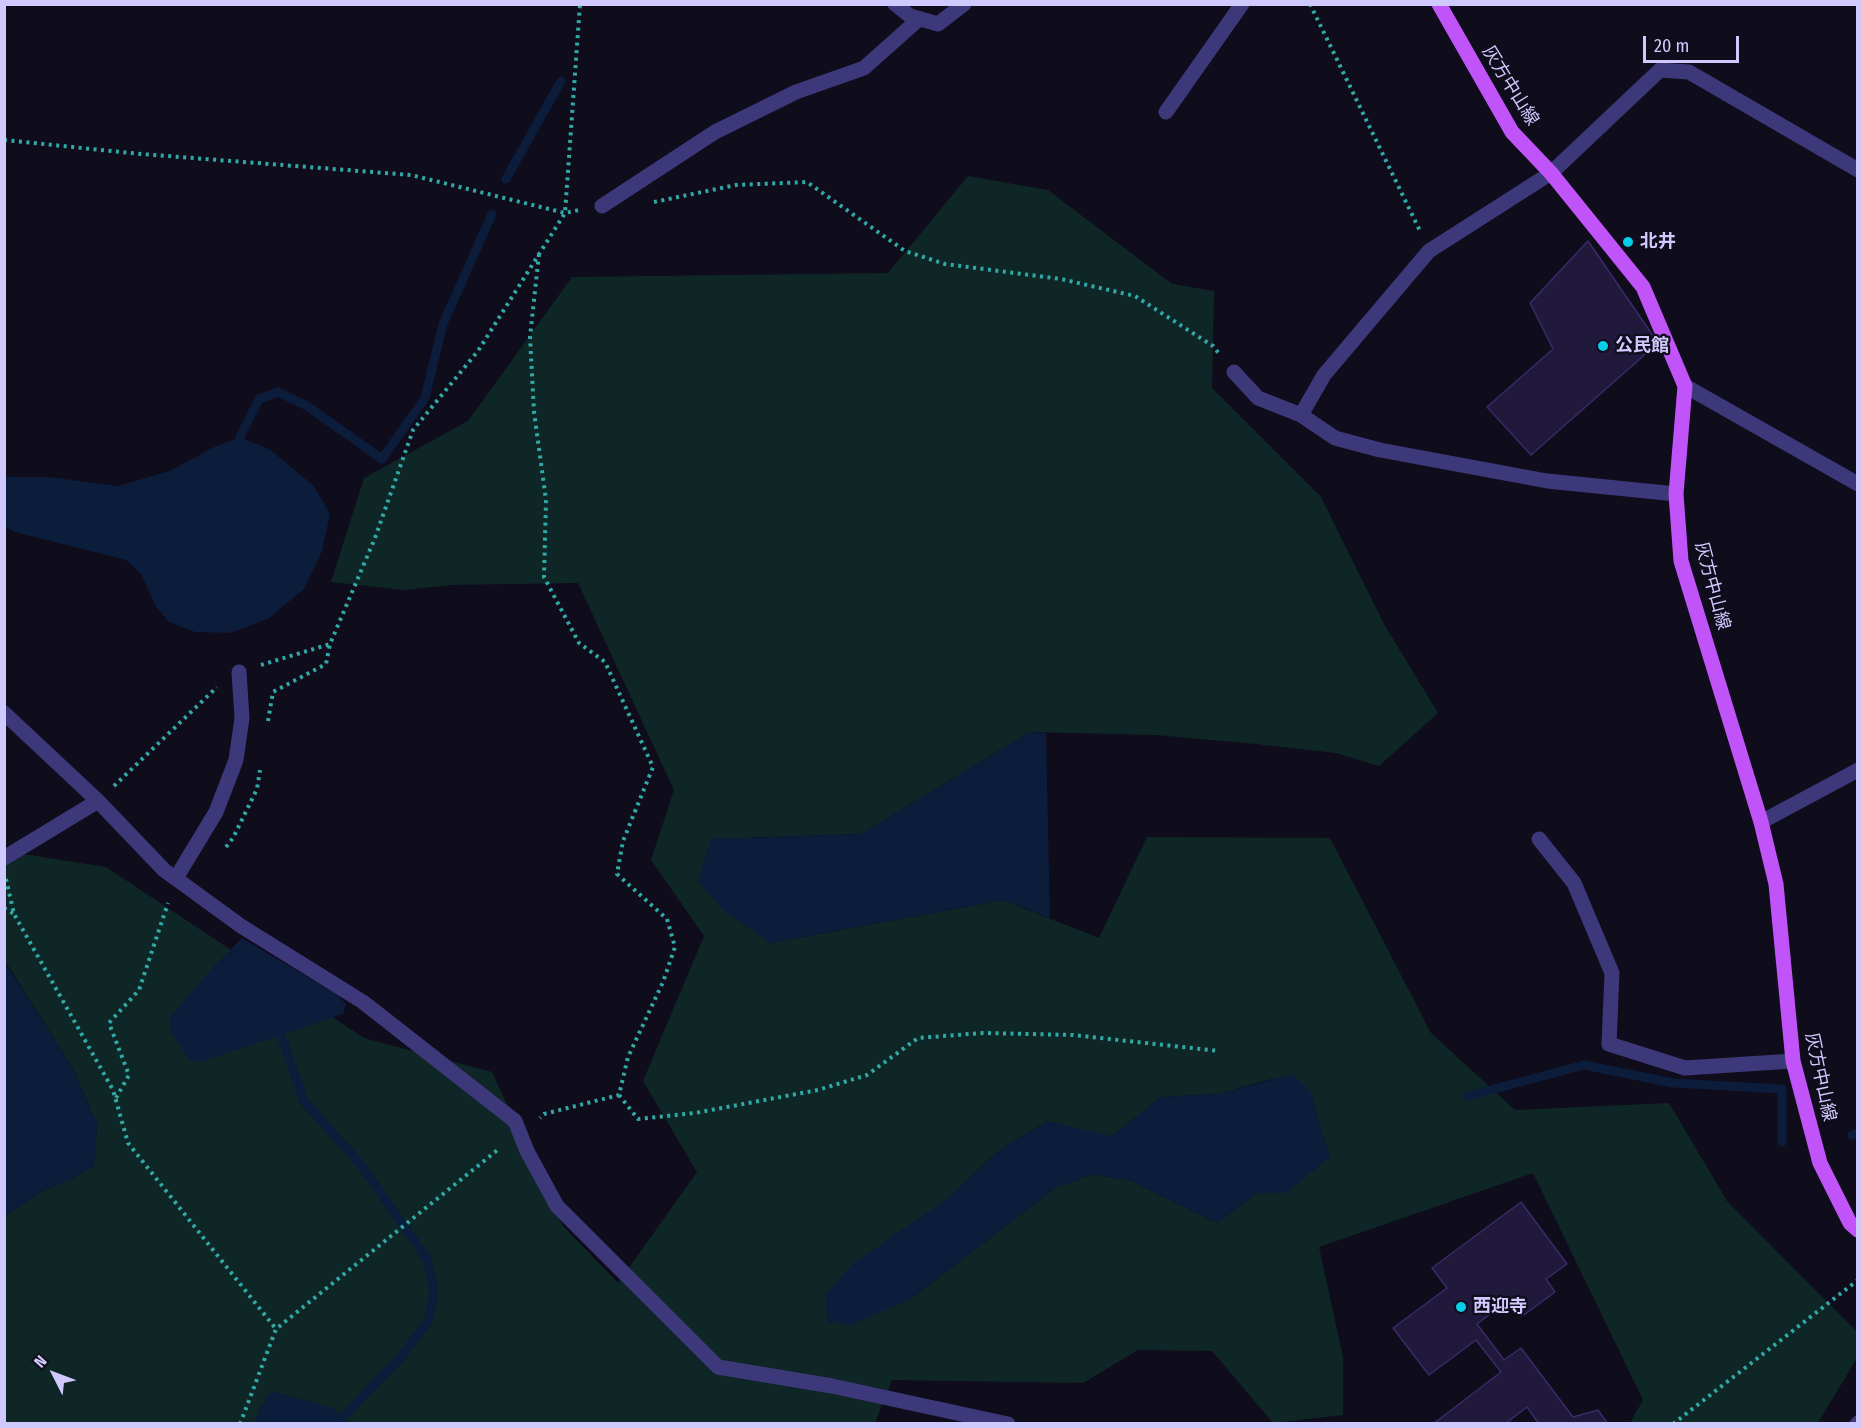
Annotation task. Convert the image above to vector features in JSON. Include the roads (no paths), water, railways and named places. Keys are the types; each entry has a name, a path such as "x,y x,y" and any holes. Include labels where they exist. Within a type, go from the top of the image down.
{"main road":[{"name":"灰方中山線","path":"1439,4 1512,132 1551,173 1643,287 1685,386 1676,494 1681,561 1761,822 1776,884 1793,1061 1820,1163 1850,1223 1857,1230"}],"street":[{"path":"895,4 909,16 938,24 964,4"},
{"path":"1166,112 1242,4"},
{"path":"602,206 716,132 796,92 864,68 920,19"},
{"path":"1301,415 1324,375 1429,250 1551,173 1660,70 1689,72 1857,170"},
{"path":"1234,372 1258,398 1301,415 1335,438 1380,450 1547,481 1676,494"},
{"path":"1685,386 1857,484"},
{"path":"176,878 216,812 236,760 242,718 239,672"},
{"path":"4,713 98,801 164,870 241,926 363,1002 515,1121 527,1151 558,1206 718,1367 832,1386 1008,1424"},
{"path":"1761,822 1857,770"},
{"path":"4,858 98,801"},
{"path":"1539,840 1574,883 1612,973 1609,1044 1685,1068 1793,1061"}],"water":[{"path":"240,437 269,449 314,486 330,514 322,551 304,589 268,619 230,633 195,632 169,622 156,607 141,574 126,560 15,532 5,526 5,477 49,477 118,486 170,471 214,447"},
{"path":"1030,732 1046,733 1050,918 1003,900 770,943 725,912 698,881 711,839 861,834"},
{"path":"242,938 336,994 346,1004 343,1014 203,1061 190,1061 171,1033 170,1018 212,968"},
{"path":"4,961 72,1067 97,1124 94,1166 67,1181 42,1191 5,1216"},
{"path":"1292,1074 1310,1090 1330,1157 1286,1193 1257,1193 1217,1223 1131,1181 1093,1174 1055,1188 909,1300 850,1325 828,1322 825,1296 851,1265 948,1198 1002,1148 1048,1121 1111,1136 1161,1097 1219,1094"},
{"path":"272,1391 332,1408 350,1423 254,1423 261,1406"}],"waterway":[{"path":"506,179 561,81"},
{"path":"240,437 259,399 278,392 307,406 382,459 425,398 443,324 492,214"},
{"path":"281,1035 304,1101 361,1165 427,1259 434,1288 429,1320 401,1357 343,1417"},
{"path":"1468,1096 1584,1065 1673,1083 1782,1089 1782,1142"},
{"path":"1852,1135 1858,1133"}],"place":[{"name":"北井","path":"1628,242"},
{"name":"公民館","path":"1603,346"},
{"name":"西迎寺","path":"1461,1307"}]}
